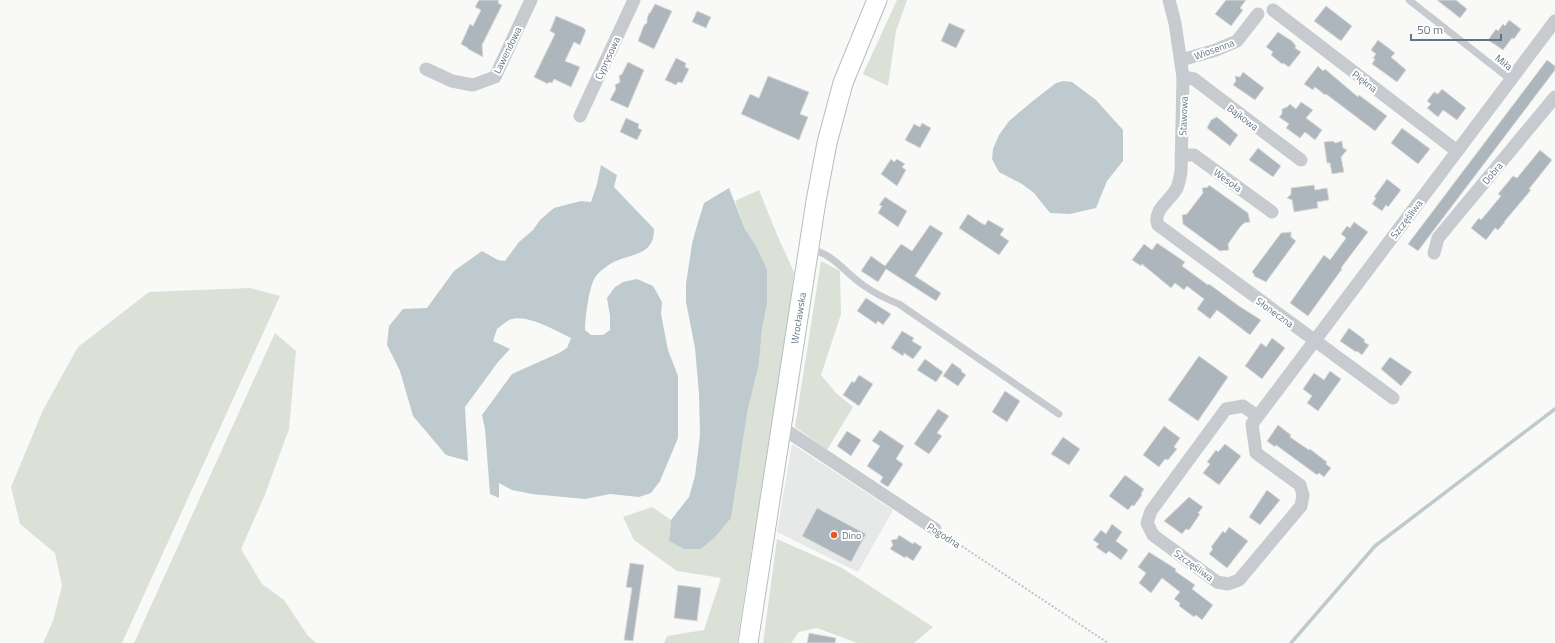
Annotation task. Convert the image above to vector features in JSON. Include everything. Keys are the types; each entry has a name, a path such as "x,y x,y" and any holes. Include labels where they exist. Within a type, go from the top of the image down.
{"main road":[{"name":"Wrocławska","path":"748,643 816,201 833,117 850,62 877,0"}],"street":[{"name":"Lawendowa","path":"426,69 452,81 473,85 495,77 530,0"},
{"name":"Cyprysowa","path":"580,116 634,0"},
{"name":"Stawowa","path":"1158,225 1155,219 1157,214 1171,198 1178,187 1181,172 1183,77 1169,0"},
{"name":"Piękna","path":"1273,10 1457,151"},
{"name":"Wiosenna","path":"1181,60 1237,42 1258,14"},
{"name":"Szczęśliwa","path":"1257,416 1243,406 1226,409 1151,511 1147,523 1153,535 1216,582 1228,584 1239,580 1301,506 1303,495 1300,485 1256,454 1252,424 1555,21"},
{"name":"Bajkowa","path":"1183,77 1194,79 1301,160"},
{"name":"Dobra","path":"1434,253 1438,238 1555,97"},
{"name":"Wesoła","path":"1181,155 1194,155 1272,212"},
{"name":"Słoneczna","path":"1158,225 1393,398"},
{"name":"Pogodna","path":"780,428 784,429 936,529"}],"lane":[{"name":"Miła","path":"1409,0 1511,80"},
{"path":"809,249 825,253 862,285 882,297 899,304 1059,414"}],"path":[{"name":"Pogodna","path":"936,529 1108,643"}],"shaded area":[{"path":"897,0 907,0 896,31 888,86 863,74"},
{"path":"1063,81 1072,82 1096,100 1123,130 1123,161 1107,181 1096,208 1070,214 1050,213 1034,193 1022,184 999,172 992,159 993,149 999,135 1009,121 1056,83"},
{"path":"601,165 617,175 614,187 654,229 651,244 647,248 642,252 613,262 596,276 589,294 585,330 591,335 603,335 610,330 610,316 607,298 615,287 623,282 637,279 653,286 662,302 661,314 668,350 678,376 678,438 660,481 651,493 639,497 610,494 585,499 532,494 512,490 499,483 499,498 490,494 485,429 482,415 512,374 559,353 567,348 571,338 542,324 519,318 506,322 497,329 493,341 510,349 498,362 465,407 468,461 446,455 413,416 400,371 387,345 389,326 403,309 427,308 454,271 482,251 498,260 505,261 519,242 554,208 581,201 591,202"},
{"path":"729,188 745,229 756,246 767,269 767,304 762,329 759,364 747,413 731,518 715,537 701,549 684,549 669,541 671,520 689,497 695,476 700,435 699,394 695,348 686,302 686,284 692,244 704,203"},
{"path":"759,190 794,272 788,320 737,643 664,643 667,636 704,630 721,578 677,571 634,540 623,517 652,507 671,520 669,541 747,413 759,364 762,329 767,304 767,269 756,246 745,229 735,201"},
{"path":"821,261 840,271 841,314 821,375 836,393 853,407 827,450 795,427"},
{"path":"250,288 280,296 122,643 43,643 53,621 62,586 55,553 20,524 11,487 43,410 78,347 149,292"},
{"path":"275,333 296,351 289,429 264,497 241,549 262,584 284,600 308,636 316,643 134,643"},
{"path":"792,444 893,510 858,572 777,532"},
{"path":"777,539 842,568 933,627 914,643 857,643 817,628 799,632 791,643 763,643"}],"building":[{"path":"479,0 499,0 498,3 502,5 482,45 483,57 461,44 470,24 473,26 481,10 475,7"},
{"path":"1226,0 1246,0 1240,8 1243,10 1231,26 1215,14"},
{"path":"1437,0 1456,0 1467,9 1460,18"},
{"path":"655,4 672,11 654,49 638,41 644,25 647,23 649,13"},
{"path":"1326,6 1352,26 1341,41 1314,21"},
{"path":"697,11 711,17 706,28 692,22"},
{"path":"556,16 586,30 580,45 574,42 565,61 580,67 571,87 554,79 552,83 549,82 548,84 534,77 555,34 550,31"},
{"path":"1509,20 1521,29 1503,50 1488,40 1496,29 1498,31 1503,24 1505,26"},
{"path":"949,23 965,30 956,48 941,41"},
{"path":"1278,32 1292,41 1296,46 1295,48 1301,52 1289,67 1283,63 1282,64 1271,55 1273,52 1266,47"},
{"path":"1378,40 1395,53 1391,57 1406,70 1397,82 1372,64 1375,59 1373,58 1376,54 1371,50"},
{"path":"676,58 686,63 685,67 689,69 682,83 678,82 676,85 665,80"},
{"path":"1547,60 1555,66 1555,70 1418,251 1408,244"},
{"path":"628,62 644,70 628,108 610,100 616,89 615,85 620,82 619,76 622,74"},
{"path":"1318,66 1323,71 1325,69 1358,97 1359,95 1387,116 1375,131 1326,94 1325,95 1315,87 1313,90 1304,84"},
{"path":"1243,72 1264,88 1255,100 1233,85 1236,81 1235,76 1240,77"},
{"path":"768,76 809,92 800,114 808,117 799,140 741,114 750,94 759,98"},
{"path":"1442,89 1466,108 1457,120 1443,110 1438,117 1427,108 1431,104 1427,101 1434,92 1438,94"},
{"path":"1301,102 1313,110 1306,118 1322,130 1315,140 1305,132 1300,138 1286,128 1289,124 1279,117 1282,114 1282,109 1290,104 1296,109"},
{"path":"1217,117 1238,135 1230,146 1207,128 1211,120"},
{"path":"626,118 639,124 638,128 642,130 637,140 620,132"},
{"path":"922,123 931,128 920,148 905,140 914,124 920,127"},
{"path":"1402,128 1430,149 1418,164 1391,143"},
{"path":"1333,141 1335,143 1342,141 1343,148 1347,150 1341,157 1344,172 1332,174 1330,163 1327,163 1324,142"},
{"path":"1258,148 1281,166 1273,177 1249,160"},
{"path":"1540,150 1552,160 1529,189 1531,190 1505,222 1498,230 1495,228 1486,240 1471,228 1479,218 1481,220 1501,196 1498,194 1513,176 1517,178"},
{"path":"891,159 894,162 897,159 905,164 902,167 906,170 897,186 881,174"},
{"path":"1387,179 1401,190 1388,207 1386,205 1382,211 1372,204 1376,198 1374,197"},
{"path":"1209,185 1248,213 1250,222 1244,223 1240,227 1228,244 1229,250 1220,251 1183,224 1182,215 1187,214 1203,193 1202,188 1208,187"},
{"path":"1314,185 1315,190 1327,188 1329,200 1317,202 1318,208 1294,212 1292,200 1287,198 1291,194 1291,188"},
{"path":"885,197 907,211 898,227 878,213 882,206 879,205"},
{"path":"968,214 985,225 988,220 1004,229 1000,235 1009,241 999,255 959,228"},
{"path":"1354,222 1368,232 1308,316 1290,303 1324,255 1330,260 1346,238 1341,234 1347,226 1350,228"},
{"path":"930,225 943,233 915,276 941,293 936,301 886,269 878,282 861,271 871,256 885,266 901,244 912,251"},
{"path":"1291,232 1291,237 1296,241 1266,282 1254,276 1252,272 1281,233"},
{"path":"1157,243 1185,262 1182,266 1261,320 1250,335 1217,310 1210,319 1197,309 1204,299 1187,286 1184,290 1175,283 1171,288 1142,264 1141,266 1132,260 1144,244 1152,250"},
{"path":"866,298 891,314 883,325 878,321 876,324 857,311"},
{"path":"1349,328 1365,340 1364,342 1369,345 1362,355 1340,341"},
{"path":"902,331 914,338 912,341 922,347 913,359 904,353 903,356 891,348"},
{"path":"1272,338 1285,348 1262,379 1245,366 1261,343 1266,347"},
{"path":"1199,356 1228,377 1198,421 1168,400"},
{"path":"1390,357 1412,372 1401,386 1381,369"},
{"path":"925,359 943,372 936,382 917,370"},
{"path":"952,363 966,375 958,386 943,376"},
{"path":"1330,371 1341,379 1318,411 1307,403 1312,396 1303,389 1314,373 1324,380"},
{"path":"859,375 873,384 859,406 843,395 852,381 854,383"},
{"path":"1005,391 1020,401 1007,422 992,412"},
{"path":"938,409 949,416 937,433 942,436 929,454 914,444"},
{"path":"1278,425 1291,435 1290,437 1309,450 1310,449 1327,462 1326,464 1331,468 1324,477 1319,473 1317,475 1276,445 1275,447 1267,441"},
{"path":"1164,426 1180,438 1174,447 1177,449 1168,460 1165,459 1159,467 1143,455"},
{"path":"880,430 904,446 896,459 903,464 888,487 880,482 883,477 867,466 880,446 872,441"},
{"path":"847,431 861,440 851,456 837,446"},
{"path":"1063,437 1080,449 1069,465 1051,454"},
{"path":"1225,444 1241,456 1219,485 1203,473 1210,464 1207,462 1216,450 1218,452"},
{"path":"1125,475 1144,489 1141,494 1142,495 1134,506 1132,505 1128,510 1109,496"},
{"path":"1267,490 1280,500 1260,525 1249,517"},
{"path":"1189,497 1203,507 1189,530 1186,529 1182,534 1164,521"},
{"name":"Dino","path":"817,508 866,534 851,562 802,536"},
{"path":"1112,524 1122,532 1116,541 1128,550 1121,560 1109,551 1106,554 1096,547 1099,544 1093,540 1101,530 1106,534"},
{"path":"1229,527 1248,541 1227,568 1209,554 1213,549 1211,547 1223,531 1225,533"},
{"path":"899,535 913,544 914,542 922,547 913,561 890,549 893,545 891,540 897,539"},
{"path":"1149,552 1176,569 1175,571 1195,585 1192,589 1213,605 1202,620 1196,615 1194,617 1179,606 1180,603 1174,599 1180,592 1162,578 1151,593 1139,583 1146,573 1138,567"},
{"path":"630,563 644,565 633,641 624,640 632,588 626,587"},
{"path":"678,585 701,588 697,621 674,618"},
{"path":"809,633 836,638 835,643 807,643"}],"waterway":[{"path":"1291,643 1375,546 1555,409"}],"place":[{"name":"Dino","path":"834,535"}]}
